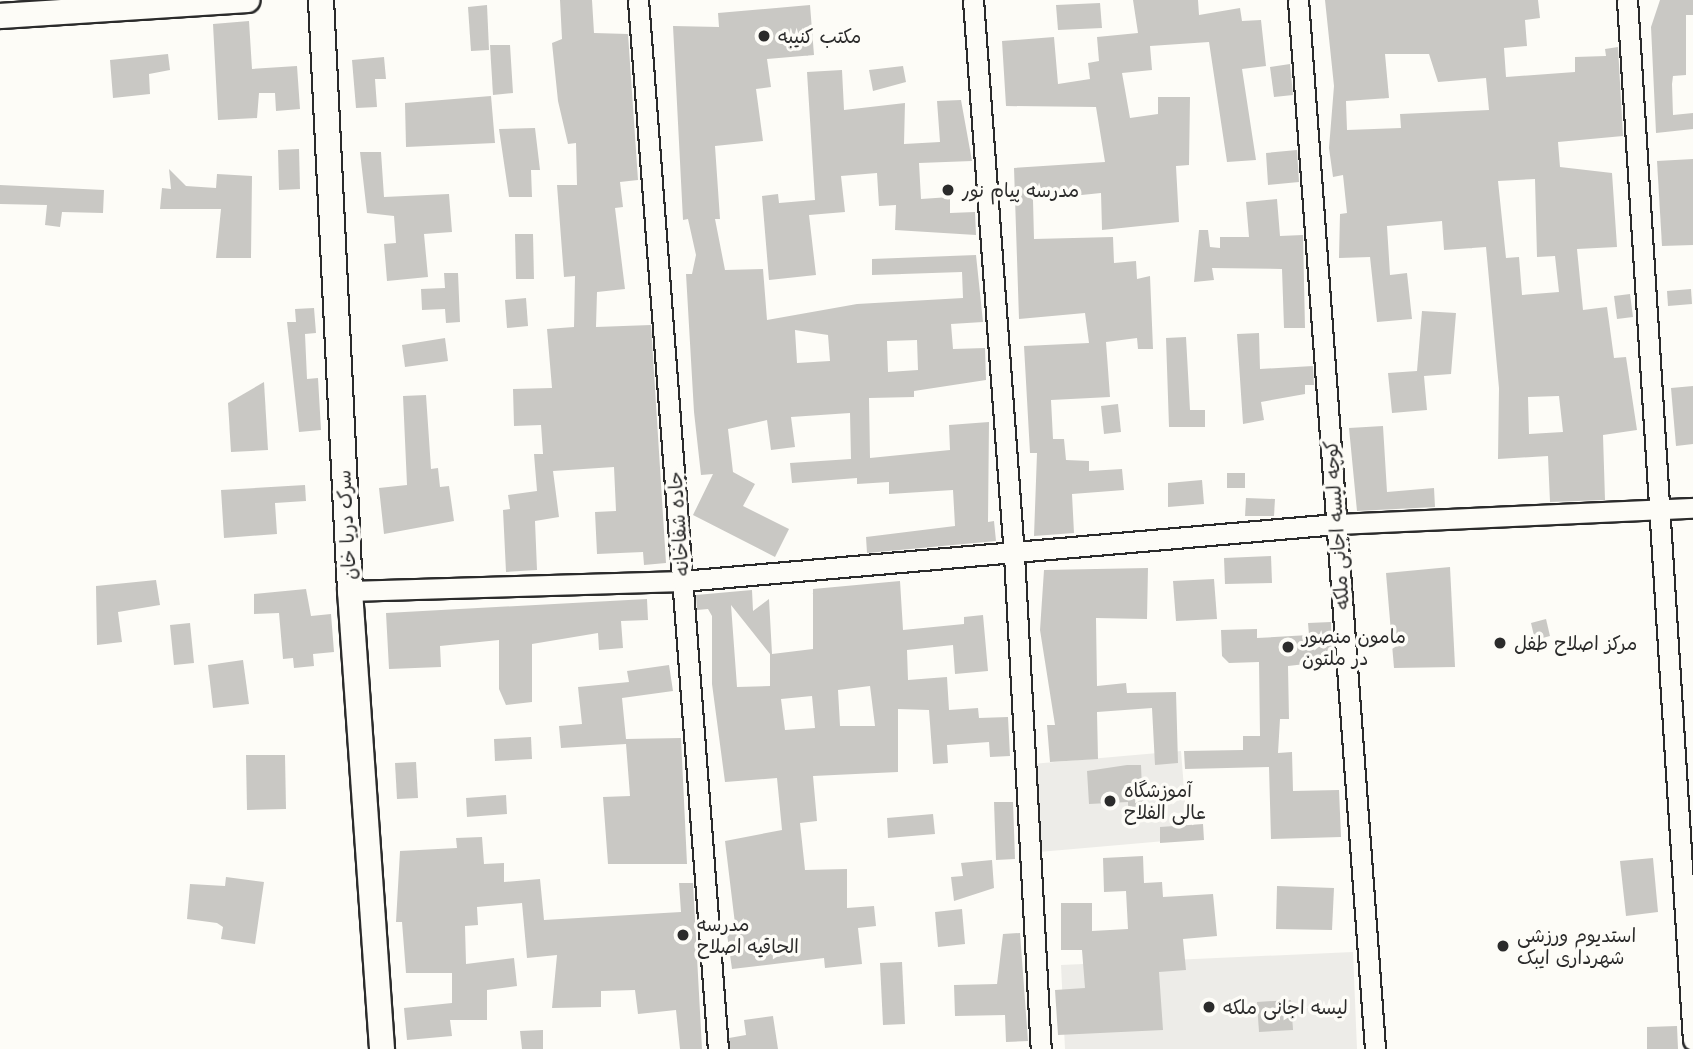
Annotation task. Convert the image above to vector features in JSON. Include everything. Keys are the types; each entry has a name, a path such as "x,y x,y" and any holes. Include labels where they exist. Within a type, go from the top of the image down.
{"street":[{"path":"0,16 247,0"},
{"name":"سرک دریا خان","path":"321,0 350,591 383,1049"},
{"name":"جاده شفاخانه","path":"638,0 718,1049"},
{"path":"973,0 1014,555 1041,1049"},
{"name":"کوچه لیسه اجانی ملکه","path":"1297,0 1374,1049"},
{"path":"1627,0 1693,1040"},
{"path":"350,591 682,581 1014,555 1336,524 1693,508"}],"shaded area":[{"name":"آموزشگاه عالی الفلاح","path":"1181,751 1188,839 1039,852 1032,764"},
{"name":"لیسه اجانی ملکه","path":"1353,952 1357,1049 1065,1049 1061,965"}],"building":[{"path":"560,0 592,0 594,33 628,34 638,180 620,182 623,207 615,208 625,289 597,292 596,327 651,325 666,563 644,565 643,552 597,554 595,512 616,511 614,467 553,471 559,517 535,521 537,570 506,572 503,510 510,509 508,495 537,491 534,454 543,454 541,425 514,426 513,389 552,388 547,329 574,327 575,276 564,277 557,185 577,185 576,143 568,144 558,101 552,43 562,39"},
{"path":"1133,0 1198,0 1199,15 1240,8 1242,21 1261,20 1266,66 1242,69 1256,160 1227,162 1209,42 1150,46 1152,70 1122,73 1130,118 1158,114 1158,97 1190,97 1189,165 1176,166 1179,222 1102,230 1101,193 1033,200 1034,239 1113,237 1114,263 1136,261 1137,279 1150,276 1153,349 1138,349 1137,338 1106,342 1110,397 1051,400 1053,439 1064,439 1066,460 1089,461 1089,471 1122,469 1124,490 1072,494 1074,533 1034,536 1037,453 1030,453 1024,346 1089,343 1085,313 1019,319 1014,168 1105,162 1096,107 1006,106 1002,41 1054,37 1058,84 1090,79 1088,63 1099,61 1097,37 1138,33"},
{"path":"1325,0 1538,0 1540,18 1525,20 1527,46 1504,48 1506,77 1575,72 1575,57 1606,56 1605,49 1618,47 1623,136 1558,142 1560,167 1612,173 1617,247 1577,249 1583,310 1607,307 1614,358 1626,357 1637,430 1603,435 1605,500 1550,502 1548,456 1498,459 1499,388 1486,247 1444,250 1442,221 1387,226 1390,275 1407,273 1412,319 1377,322 1370,257 1339,258 1340,214 1347,213 1343,175 1333,177 1329,148 1334,86","holes":["1385,54 1429,54 1438,82 1486,78 1489,110 1400,114 1401,128 1347,130 1346,101 1389,98","1535,179 1537,257 1555,256 1559,292 1522,295 1519,257 1506,258 1498,181","1559,396 1563,432 1529,434 1528,397"]},
{"path":"1660,0 1693,0 1693,15 1686,15 1686,75 1673,76 1672,84 1673,115 1693,113 1693,129 1656,133 1651,27"},
{"path":"1100,3 1102,28 1058,30 1056,5"},
{"path":"487,5 489,50 471,51 468,7"},
{"path":"810,5 814,55 767,59 771,87 756,89 763,141 715,146 720,219 715,219 725,270 763,269 767,320 857,304 963,298 962,272 872,275 872,259 976,255 983,322 951,324 953,349 985,348 986,380 914,391 914,397 869,398 870,458 950,450 949,425 989,422 988,522 994,521 996,541 867,553 866,537 955,526 953,490 889,494 889,482 857,484 857,478 792,483 790,463 851,459 850,413 791,417 795,447 771,450 767,420 728,429 733,472 755,484 743,506 789,529 775,557 693,515 713,474 701,475 694,412 686,274 692,274 696,255 688,219 683,220 673,26 719,27 718,13","holes":["795,330 828,335 830,361 797,363","917,340 918,370 888,372 887,341"]},
{"path":"249,21 252,69 297,66 300,109 276,111 275,93 259,93 257,118 218,120 213,24"},
{"path":"490,45 510,45 513,93 493,95"},
{"path":"168,54 170,70 149,74 150,94 113,98 110,60"},
{"path":"384,57 386,79 375,79 377,107 356,108 352,60"},
{"path":"1290,64 1293,95 1274,97 1270,67"},
{"path":"903,66 906,82 873,91 869,70"},
{"path":"842,70 844,110 905,103 904,144 940,142 937,101 961,100 972,161 919,163 921,199 950,197 950,213 975,212 976,235 895,230 896,205 879,206 877,173 841,176 845,212 809,215 816,275 769,280 762,196 778,194 779,203 815,200 807,72"},
{"path":"491,96 495,143 406,147 405,103"},
{"path":"535,128 540,170 531,170 532,197 509,197 499,129"},
{"path":"299,149 300,189 279,190 278,150"},
{"path":"1297,150 1299,182 1268,185 1266,153"},
{"path":"360,152 381,152 384,197 449,194 452,232 424,234 428,277 387,281 384,244 396,243 394,216 367,213"},
{"path":"1693,159 1693,245 1662,246 1657,161"},
{"path":"169,169 186,186 216,188 217,174 252,176 251,258 216,258 221,209 160,209 162,188 171,189"},
{"path":"0,185 104,190 103,213 62,212 60,227 45,225 47,205 0,204"},
{"path":"1277,199 1280,236 1303,235 1305,328 1284,328 1282,269 1212,268 1214,280 1194,282 1199,230 1208,230 1210,247 1220,248 1220,237 1249,237 1246,202"},
{"path":"515,234 533,234 534,279 516,279"},
{"path":"444,273 458,273 460,322 446,323 445,309 422,310 421,289 445,288"},
{"path":"1691,289 1692,304 1668,306 1667,291"},
{"path":"1630,294 1633,317 1617,319 1614,296"},
{"path":"526,298 528,326 507,328 505,300"},
{"path":"314,308 316,333 305,334 307,379 318,378 321,430 299,432 287,322 296,322 295,309"},
{"path":"1422,311 1456,313 1451,374 1424,376 1427,410 1392,413 1388,373 1417,371"},
{"path":"1259,333 1260,369 1313,366 1314,385 1305,385 1305,394 1261,402 1264,420 1243,424 1237,334"},
{"path":"1186,337 1190,410 1205,410 1205,427 1169,427 1166,338"},
{"path":"445,338 448,361 405,367 402,345"},
{"path":"264,382 268,450 231,452 228,403"},
{"path":"1693,386 1693,444 1676,446 1671,388"},
{"path":"426,395 431,469 438,468 440,487 449,486 454,521 384,534 379,488 407,485 403,396"},
{"path":"1118,404 1121,432 1104,434 1101,406"},
{"path":"1383,426 1387,492 1434,488 1435,507 1357,511 1349,428"},
{"path":"1227,473 1245,473 1245,488 1227,488"},
{"path":"1202,480 1204,504 1168,507 1168,483"},
{"path":"305,485 306,501 275,503 277,534 224,538 221,490"},
{"path":"1246,498 1275,499 1274,516 1245,516"},
{"path":"1271,556 1272,583 1225,584 1224,558"},
{"path":"1450,567 1455,667 1394,668 1386,573"},
{"path":"1148,568 1147,619 1096,618 1097,686 1126,683 1127,693 1176,692 1178,763 1155,765 1152,708 1097,712 1098,759 1050,762 1047,725 1055,725 1040,630 1044,570"},
{"path":"1214,579 1217,619 1176,621 1173,581"},
{"path":"156,580 160,605 118,612 122,642 97,645 96,586"},
{"path":"900,581 903,630 964,624 964,617 983,615 988,671 955,674 953,645 907,650 908,680 947,677 949,710 978,708 979,718 1008,717 1010,756 990,757 989,742 947,745 948,763 933,764 929,710 898,709 898,772 813,776 817,821 800,823 805,870 847,869 847,908 874,906 876,926 858,928 862,964 825,968 824,958 732,969 727,934 736,932 725,841 782,830 777,778 725,782 712,684 712,616 708,609 697,610 696,595 752,590 753,611 769,599 772,654 813,649 813,589","holes":["731,605 770,654 770,686 737,687","870,686 875,726 840,726 838,690","812,696 815,728 785,730 781,699"]},
{"path":"306,589 311,616 331,614 334,652 313,654 314,666 294,668 293,658 283,659 279,613 254,614 254,594"},
{"path":"647,599 648,620 621,621 623,648 599,650 598,633 532,644 532,702 506,705 499,689 499,640 440,646 441,667 389,669 386,613"},
{"path":"1546,619 1550,636 1535,640 1531,623"},
{"path":"1331,622 1332,661 1288,666 1289,719 1280,719 1278,753 1292,752 1293,791 1339,790 1341,837 1271,839 1269,767 1185,769 1184,751 1243,750 1243,736 1260,736 1259,662 1229,663 1222,656 1221,630 1257,629 1257,638 1309,635 1308,623"},
{"path":"190,623 194,663 174,665 170,625"},
{"path":"243,660 249,704 213,708 208,665"},
{"path":"669,665 673,691 622,698 626,739 681,738 687,864 608,864 603,797 630,796 626,744 561,748 559,726 582,724 578,687 629,682 627,671"},
{"path":"531,737 532,759 495,761 494,739"},
{"path":"246,755 285,755 286,809 247,810"},
{"path":"416,762 418,798 397,799 395,763"},
{"path":"1141,765 1143,814 1128,814 1128,802 1089,804 1087,771"},
{"path":"506,795 507,814 467,817 466,798"},
{"path":"994,802 1013,802 1015,859 996,860"},
{"path":"933,814 935,834 888,838 887,818"},
{"path":"1203,824 1204,840 1160,843 1160,827"},
{"path":"482,837 484,864 504,863 504,882 540,879 544,920 681,912 679,883 693,883 702,1049 680,1049 676,1010 638,1014 635,990 601,991 601,1007 552,1008 557,955 527,958 522,903 477,907 478,925 465,926 466,964 514,958 517,986 487,990 487,1020 450,1020 452,1036 407,1040 404,1008 452,1003 452,973 406,973 402,922 396,922 400,851 457,848 456,838"},
{"path":"1143,856 1144,883 1162,882 1163,897 1213,894 1217,936 1183,939 1186,970 1159,972 1163,1030 1058,1035 1055,990 1085,988 1082,950 1061,950 1061,903 1092,903 1092,931 1128,929 1126,891 1104,892 1103,858"},
{"path":"1653,858 1658,912 1626,916 1620,861"},
{"path":"992,860 994,888 954,901 951,877 963,876 961,863"},
{"path":"226,877 264,882 255,944 221,939 223,927 217,923 187,919 190,884 225,886"},
{"path":"1277,886 1334,888 1332,930 1276,929"},
{"path":"962,909 965,944 938,947 935,912"},
{"path":"1020,933 1028,1041 1006,1042 1005,1015 955,1016 954,985 997,984 1003,934"},
{"path":"902,962 905,1024 883,1025 880,963"},
{"path":"1291,1000 1293,1030 1259,1032 1257,1002"},
{"path":"773,1016 778,1049 730,1049 729,1038 746,1035 744,1020"},
{"path":"1677,1026 1678,1049 1647,1049 1647,1027"},
{"path":"543,1030 543,1049 522,1049 520,1031"}],"place":[{"name":"مکتب کنیبه","path":"764,36"},
{"name":"مدرسه پیام نور","path":"948,190"},
{"name":"مرکز اصلاح طفل","path":"1500,643"},
{"name":"مامون منصور در ملتون","path":"1288,647"},
{"name":"آموزشگاه عالی الفلاح","path":"1110,801"},
{"name":"مدرسه الحاقیه اصلاح","path":"683,935"},
{"name":"استدیوم ورزشی شهرداری ایبک","path":"1503,946"},
{"name":"لیسه اجانی ملکه","path":"1209,1007"}]}
